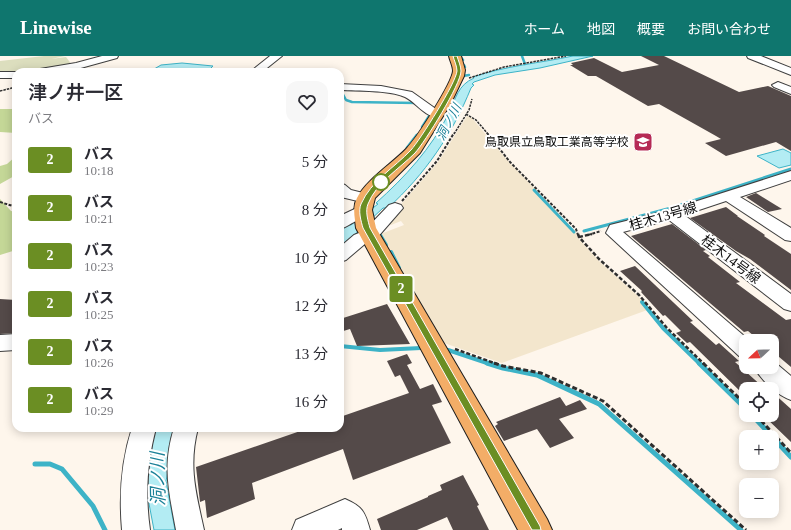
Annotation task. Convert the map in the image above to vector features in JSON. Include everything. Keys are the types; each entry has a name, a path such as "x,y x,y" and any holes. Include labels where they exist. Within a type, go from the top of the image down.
{"main road":[{"path":"455,56 459,70 443,105 414,150 372,190 366,215 435,349 536,530"}],"street":[{"path":"65,68 113,56"},
{"path":"261,68 277,56"},
{"path":"752,56 791,72"},
{"path":"212,68 217,62"},
{"path":"0,75 12,75"},
{"path":"778,85 791,91"},
{"path":"344,87 381,89 408,94 437,114"},
{"name":"桂木13号線","path":"739,344 614,234 616,229 672,214 728,196 786,181"},
{"path":"344,195 366,215"},
{"path":"728,196 791,236"},
{"path":"344,221 347,218 395,208"},
{"path":"344,214 366,215"},
{"name":"桂木14号線","path":"672,214 791,304"},
{"path":"344,253 360,240 366,215"},
{"path":"0,343 12,342"},
{"path":"773,374 791,390"},
{"path":"136,530 133,511 133,482 138,448 143,432"},
{"path":"185,432 181,445 180,481 190,530"},
{"path":"306,530 345,513 353,519 356,530"}],"path":[{"path":"453,84 486,71 537,63 566,56"},
{"path":"0,91 12,88"},
{"path":"395,208 437,161 466,114 472,99"},
{"path":"466,114 476,120 510,162 576,229 579,237 599,259 640,295 667,328 739,398"},
{"path":"0,202 12,206"},
{"path":"579,237 603,230 616,229"},
{"path":"435,349 447,346 502,366 541,373 572,388 603,400 687,478 746,530"},
{"path":"762,422 791,453"}],"shaded area":[{"path":"467,116 472,118 509,162 575,231 578,238 599,261 637,295 650,309 502,363 444,343 378,235 404,225 401,221 391,225 387,224 399,213 397,209 438,162"}],"green space":[{"path":"44,56 65,56 51,59 66,57 72,65 50,68 12,68 12,73 0,73 0,61"},
{"path":"0,109 12,109 12,133 0,132"},
{"path":"12,160 12,177 0,184 0,166 7,164"},
{"path":"0,199 12,211 12,251 0,255"}],"water":[{"name":"洞ノ川","path":"573,56 593,56 540,68 495,75 474,82 472,84 474,85 471,88 446,138 426,167 414,182 388,208 383,208 344,246 344,228 348,224 351,225 378,204 376,203 417,162 442,126 464,84 474,78 473,77 510,67"},
{"path":"182,63 213,66 211,68 156,68 161,65"},
{"path":"783,149 791,153 791,165 779,168 757,156"},
{"name":"洞ノ川","path":"151,432 177,432 166,481 175,530 154,530 147,493 145,460"}],"building":[{"path":"641,56 664,56 739,92 768,86 791,96 791,151 776,142 726,156 705,143 721,139 716,136 659,104 648,106 596,76 588,76 570,65 573,65 571,63 594,58 622,72 659,65"},
{"path":"756,193 782,209 768,212 746,197"},
{"path":"726,207 765,235 764,236 791,254 791,290 750,259 736,251 690,218"},
{"path":"672,224 706,250 703,251 710,256 708,257 740,282 736,283 786,320 791,319 791,367 779,357 779,334 752,334 748,331 744,332 631,236"},
{"path":"635,266 693,321 690,322 716,345 719,343 739,361 735,362 739,366 739,374 748,374 757,382 739,382 739,390 690,342 687,343 676,333 681,331 665,315 663,316 641,292 642,291 620,271"},
{"path":"0,299 12,300 12,333 0,334"},
{"path":"387,304 410,344 357,346 350,329 344,331 344,318"},
{"path":"407,354 412,363 407,365 420,389 433,384 442,402 432,405 451,443 353,480 343,449 252,483 255,499 207,518 205,500 200,502 196,467 297,432 344,432 344,416 409,393 400,375 395,377 387,361"},
{"path":"560,397 566,406 580,400 587,409 559,419 574,438 550,448 537,429 504,441 495,426 498,424 496,422"},
{"path":"779,398 791,409 791,442 770,422 779,422"},
{"path":"463,475 479,505 477,506 489,530 453,530 447,517 417,530 381,530 377,519 442,490 440,485"}],"waterway":[{"path":"460,56 463,60"},
{"path":"522,56 525,64"},
{"path":"464,72 463,76 469,75"},
{"path":"344,96 346,100 352,102 417,103"},
{"path":"422,127 431,113"},
{"path":"407,148 417,135"},
{"path":"584,231 671,208 791,169"},
{"path":"534,190 574,232"},
{"path":"380,235 386,245"},
{"path":"391,252 399,268"},
{"path":"642,302 663,328 700,364"},
{"path":"344,346 380,350 421,348"},
{"path":"448,350 487,363"},
{"path":"487,363 537,375 599,404 741,530"},
{"path":"699,363 739,402"},
{"path":"758,422 791,457"},
{"path":"35,464 50,464 62,469 93,506 105,530"}],"bus line":[{"name":"2","path":"455,56 458,63 458,76 443,105 414,150 372,190 366,198 363,210 364,217 366,228 536,530"}],"place":[{"name":"鳥取県立鳥取工業高等学校","path":"643,142"}]}
